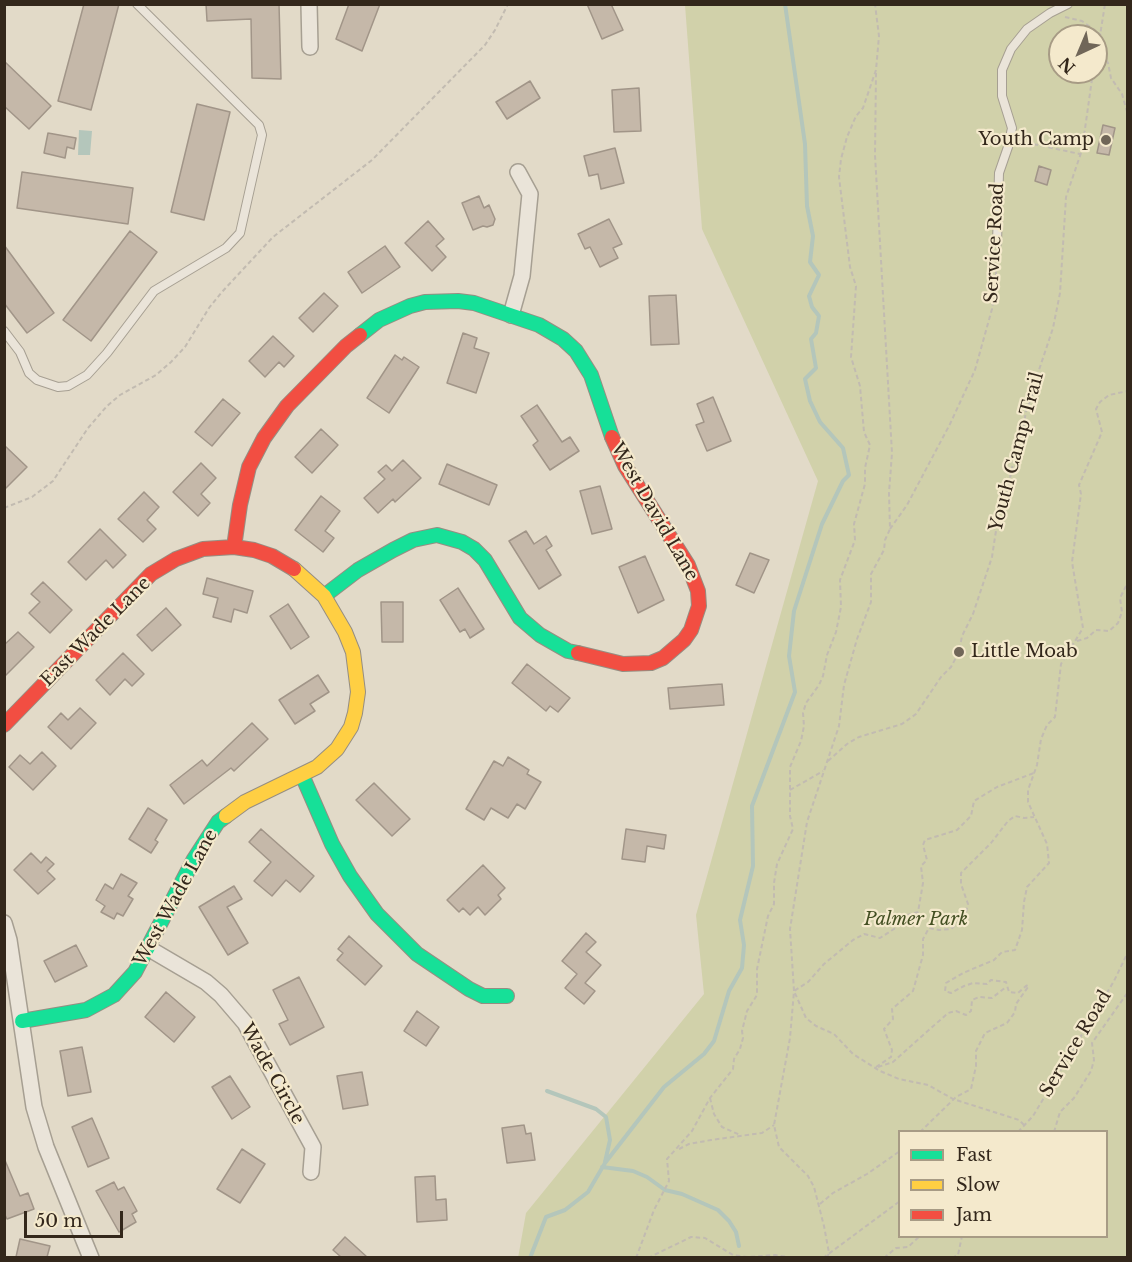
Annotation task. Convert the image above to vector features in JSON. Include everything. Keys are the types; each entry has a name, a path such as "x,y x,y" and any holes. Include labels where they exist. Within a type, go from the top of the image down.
{"street":[{"path":"309,4 310,47"},
{"path":"511,315 522,276 530,194 518,172"},
{"name":"West David Lane","path":"234,547 244,484 255,451 287,406 362,331 379,320 410,306 440,300 474,303 551,331 576,351 591,375 607,426 625,466 694,578 699,606 691,630 674,649 663,658 651,663 623,664 568,651 540,635 520,618 485,560 474,549 462,542 437,535 413,540 378,558 324,596"},
{"name":"East Wade Lane","path":"4,725 151,574 189,553 234,547 254,550 288,564 324,596"},
{"name":"West Wade Lane","path":"22,1022 86,1010 114,995 135,972 194,859 218,822 245,802 317,766 337,749 351,727 358,693 353,652 345,632 324,596"},
{"path":"302,775 332,844 350,876 377,914 417,954 469,989 483,996 507,996"},
{"path":"4,923 9,940 34,1107 40,1128 91,1257"},
{"name":"Wade Circle","path":"148,948 207,982 235,1009 245,1023 313,1147 311,1172"}],"lane":[{"path":"4,331 14,342 29,373 37,380 58,387 68,386 87,375 107,354 154,291 226,248 240,233 262,135 260,125 137,4"},
{"name":"Service Road","path":"997,243 999,173 1012,128 1002,96 1002,70 1011,49 1027,29 1068,4"}],"path":[{"path":"4,508 32,497 53,481 88,428 108,406 120,395 156,375 171,362 185,347 221,293 273,237 372,160 485,45 508,4"},
{"path":"828,1257 814,1187 808,1176 779,1147 774,1125 790,1038 794,992 790,928 807,822 839,726 844,685 857,639 871,602 871,574 884,550 890,529 889,493 892,453 875,155 876,70 879,36 875,4"},
{"path":"1102,24 1105,4"},
{"path":"1050,13 1086,24"},
{"path":"1108,63 1111,78 1122,94 1128,115"},
{"path":"636,1257 654,1210 669,1181 668,1160 692,1131 710,1098 733,1069 734,1059 743,1038 742,1031 747,1011 757,996 757,969 768,916 774,904 777,864 793,829 789,816 790,767 801,741 806,703 823,676 841,607 840,580 855,540 854,524 865,484 865,468 870,445 864,432 860,386 851,357 856,286 849,267 839,177 847,137 856,116 863,108 876,70"},
{"name":"Youth Camp Trail","path":"826,763 847,744 859,737 902,724 916,714 941,677 951,667 959,652 962,636 973,614 992,557 997,524 1009,488 1026,411 1053,328 1060,293 1066,197 1080,154 1091,84"},
{"path":"1010,139 1080,154"},
{"name":"Service Road","path":"890,529 907,505 950,424 975,370 992,309 996,282 997,243"},
{"path":"921,1130 953,1099 971,1089 976,1051 985,1033 1007,1023 1028,985 1018,993 1009,992 1006,982 991,980 987,984 973,983 951,993 945,990 946,983 963,973 994,960 1002,952 1016,950 1022,930 1023,902 1027,887 1048,862 1047,844 1028,802 1028,790 1041,739 1047,725 1055,717 1061,664 1083,628 1072,562 1080,479 1102,432 1096,409 1100,402 1109,395 1128,391"},
{"path":"1076,642 1087,638 1096,630 1109,631 1118,623 1122,612 1120,598 1128,582"},
{"path":"790,790 823,771"},
{"path":"794,992 853,940 864,934 880,938 894,928 904,916 918,912 923,883 921,866 927,860 923,845 925,840 957,830 971,816 974,801 997,787 1034,773"},
{"path":"876,1067 891,1058 892,1050 884,1029 893,1019 892,1009 913,991 923,954 923,939 929,928 951,929 965,916 968,904 961,884 961,873 991,843 1008,821 1015,816 1034,817"},
{"name":"Service Road","path":"1019,1130 1033,1116 1108,991 1128,952"},
{"path":"876,1067 893,1062 948,1013 956,1011 966,1015 971,1011 972,1000 979,997 992,998 1006,987"},
{"path":"794,992 806,1018 816,1026 834,1034 853,1054 889,1076 928,1085 953,1099 1019,1120 1024,1125"},
{"path":"1054,1130 1060,1112 1074,1098 1091,1071 1094,1060 1092,1043 1128,992"},
{"path":"710,1098 714,1114 722,1127 742,1135"},
{"path":"676,1150 688,1144 762,1133 774,1125"},
{"path":"819,1205 833,1193 867,1174 898,1152"},
{"path":"823,1257 898,1202"},
{"path":"648,1257 691,1237 705,1238 733,1255 794,1257"},
{"path":"884,1257 896,1248 908,1247 918,1238"},
{"path":"952,1257 958,1255 962,1238"}],"green space":[{"name":"Palmer Park","path":"685,5 1127,5 1127,1257 518,1258 526,1213 704,994 696,915 818,481 702,229"}],"shaded area":[{"path":"79,130 92,131 90,155 78,155"}],"building":[{"path":"84,4 119,4 91,110 58,101"},
{"path":"206,4 279,4 281,79 252,78 251,19 207,21"},
{"path":"349,4 380,4 362,51 336,39"},
{"path":"587,4 611,4 623,30 602,39"},
{"path":"4,61 51,106 29,129 4,106"},
{"path":"530,81 540,98 507,119 496,102"},
{"path":"639,88 641,131 614,132 612,90"},
{"path":"197,104 230,112 204,220 171,212"},
{"name":"Youth Camp","path":"1103,125 1115,128 1109,155 1097,153"},
{"path":"48,133 76,138 74,149 67,147 65,158 44,153"},
{"path":"615,148 624,183 601,189 598,174 589,176 584,156"},
{"path":"1039,166 1051,170 1047,185 1035,181"},
{"path":"22,172 133,188 128,224 17,208"},
{"path":"479,196 484,208 489,205 495,219 493,225 473,230 462,203"},
{"path":"609,219 622,244 613,248 618,258 600,267 590,247 585,249 578,234"},
{"path":"428,221 444,239 436,246 446,257 432,271 405,243"},
{"path":"130,231 157,252 91,341 63,320"},
{"path":"4,245 54,313 27,333 4,303"},
{"path":"385,246 400,267 362,293 348,272"},
{"path":"324,293 338,306 313,332 299,318"},
{"path":"676,295 679,344 651,345 649,296"},
{"path":"463,333 477,338 474,348 489,353 476,393 447,383"},
{"path":"273,336 294,356 284,367 279,362 265,377 249,361"},
{"path":"395,355 402,360 404,357 419,367 389,413 367,398"},
{"path":"713,397 731,441 707,451 696,425 704,422 697,404"},
{"path":"223,399 240,413 212,446 195,432"},
{"path":"537,405 562,442 570,437 579,451 550,470 533,445 538,441 521,416"},
{"path":"321,429 338,445 312,473 295,457"},
{"path":"4,445 27,467 4,490"},
{"path":"403,460 421,478 395,502 393,499 378,513 364,498 385,479 378,472 386,465 392,471"},
{"path":"201,463 216,478 201,494 210,503 198,516 173,492"},
{"path":"447,464 497,485 489,505 439,484"},
{"path":"600,486 612,529 592,534 580,491"},
{"path":"144,492 159,507 147,520 156,529 143,542 118,519"},
{"path":"321,496 340,511 325,531 334,538 323,552 295,530"},
{"path":"100,529 126,555 113,568 106,560 86,580 68,562"},
{"path":"526,531 534,544 546,536 552,546 546,550 561,575 539,589 509,541"},
{"path":"750,553 769,560 754,593 736,585"},
{"path":"645,556 664,600 638,613 619,567"},
{"path":"207,578 253,591 247,613 234,609 231,622 213,617 218,598 203,594"},
{"path":"43,582 72,610 50,633 29,613 40,602 31,594"},
{"path":"458,588 484,629 470,638 465,629 460,632 440,600"},
{"path":"381,602 403,602 403,642 382,642"},
{"path":"288,604 309,637 291,649 270,616"},
{"path":"166,608 181,625 152,651 137,635"},
{"path":"18,632 34,647 4,677 4,645"},
{"path":"123,653 144,674 132,686 125,679 110,695 96,680"},
{"path":"527,664 570,698 558,712 550,706 546,711 512,683"},
{"path":"318,675 329,692 310,704 315,711 295,724 279,700"},
{"path":"722,684 724,705 670,709 668,688"},
{"path":"80,708 96,723 71,749 48,727 61,713 68,720"},
{"path":"252,723 268,739 234,771 231,768 184,804 170,785 202,760 207,766"},
{"path":"42,752 56,766 33,790 9,767 20,755 30,764"},
{"path":"508,757 529,770 527,774 541,782 525,809 517,804 508,818 491,808 484,820 466,809 494,761 503,766"},
{"path":"374,783 410,819 392,836 356,800"},
{"path":"148,808 167,820 155,840 158,842 151,853 129,839"},
{"path":"261,829 314,876 300,892 286,880 272,896 254,881 271,862 249,842"},
{"path":"626,829 666,835 664,849 647,846 645,862 622,859"},
{"path":"31,853 41,863 46,857 54,864 47,871 55,879 38,894 14,870"},
{"path":"483,865 505,888 498,895 501,899 485,915 478,907 470,915 463,908 459,912 447,900"},
{"path":"121,874 137,883 128,896 133,899 123,916 117,913 114,919 101,912 105,906 96,900 105,884 113,889"},
{"path":"234,886 242,899 227,907 248,943 228,955 199,907"},
{"path":"586,933 596,942 586,952 601,965 585,983 595,991 584,1004 565,988 577,974 562,961"},
{"path":"349,936 382,966 365,985 337,960 343,953 338,949"},
{"path":"76,945 87,966 55,982 44,961"},
{"path":"299,977 324,1027 290,1045 279,1024 288,1020 273,990"},
{"path":"166,992 195,1017 174,1042 145,1017"},
{"path":"417,1011 439,1027 426,1046 404,1031"},
{"path":"82,1047 91,1092 68,1096 60,1051"},
{"path":"362,1072 368,1105 343,1109 337,1076"},
{"path":"230,1076 250,1107 232,1119 212,1087"},
{"path":"92,1118 109,1158 88,1167 72,1127"},
{"path":"524,1125 526,1134 531,1133 535,1160 507,1163 502,1128"},
{"path":"242,1149 265,1164 240,1203 217,1189"},
{"path":"4,1158 20,1196 28,1193 34,1209 7,1219 4,1213"},
{"path":"435,1176 436,1200 446,1199 447,1220 417,1222 415,1177"},
{"path":"114,1182 118,1190 124,1187 137,1211 132,1214 136,1222 119,1232 96,1191"},
{"path":"345,1237 367,1257 341,1257 333,1250"},
{"path":"20,1239 50,1246 47,1257 16,1257"}],"waterway":[{"path":"530,1258 546,1217 565,1210 588,1192 605,1163 664,1087 704,1054 714,1041 729,991 742,968 744,945 740,920 753,866 752,806 795,692 789,656 794,611 822,524 843,481 849,475 843,448 820,422 810,401 805,379 816,368 811,339 816,333 819,316 812,307 809,296 819,275 810,262 813,236 807,206 805,144 785,4"},
{"path":"547,1091 596,1109 606,1117 610,1140 605,1162"},
{"path":"602,1167 633,1171 647,1177 665,1190 682,1194 718,1210 736,1232 739,1246"}],"traffic: fast":[{"path":"360,335 379,320 425,302 474,303 539,325 563,339 576,351 591,375 612,437"},
{"path":"324,596 358,570 393,550 413,540 437,535 462,542 474,549 485,560 520,618 540,635 568,651 578,653"},
{"path":"302,775 332,844 350,876 377,914 417,954 469,989 483,996 507,996"},
{"path":"22,1021 86,1010 114,995 135,972 194,859 218,822 226,816"}],"traffic: slow":[{"path":"226,816 245,802 317,767 337,749 351,727 355,713 358,692 353,652 345,632 324,596 294,569"}],"traffic: jam":[{"path":"234,547 240,505 249,467 264,438 287,406 346,346 360,335"},
{"path":"578,653 623,664 651,663 663,658 684,640 691,630 699,606 698,591 688,565 625,466 612,437"},
{"path":"4,725 151,574 176,559 203,549 234,547 272,556 294,569"}],"place":[{"name":"Youth Camp","path":"1106,140"},
{"name":"Little Moab","path":"959,652"}]}
